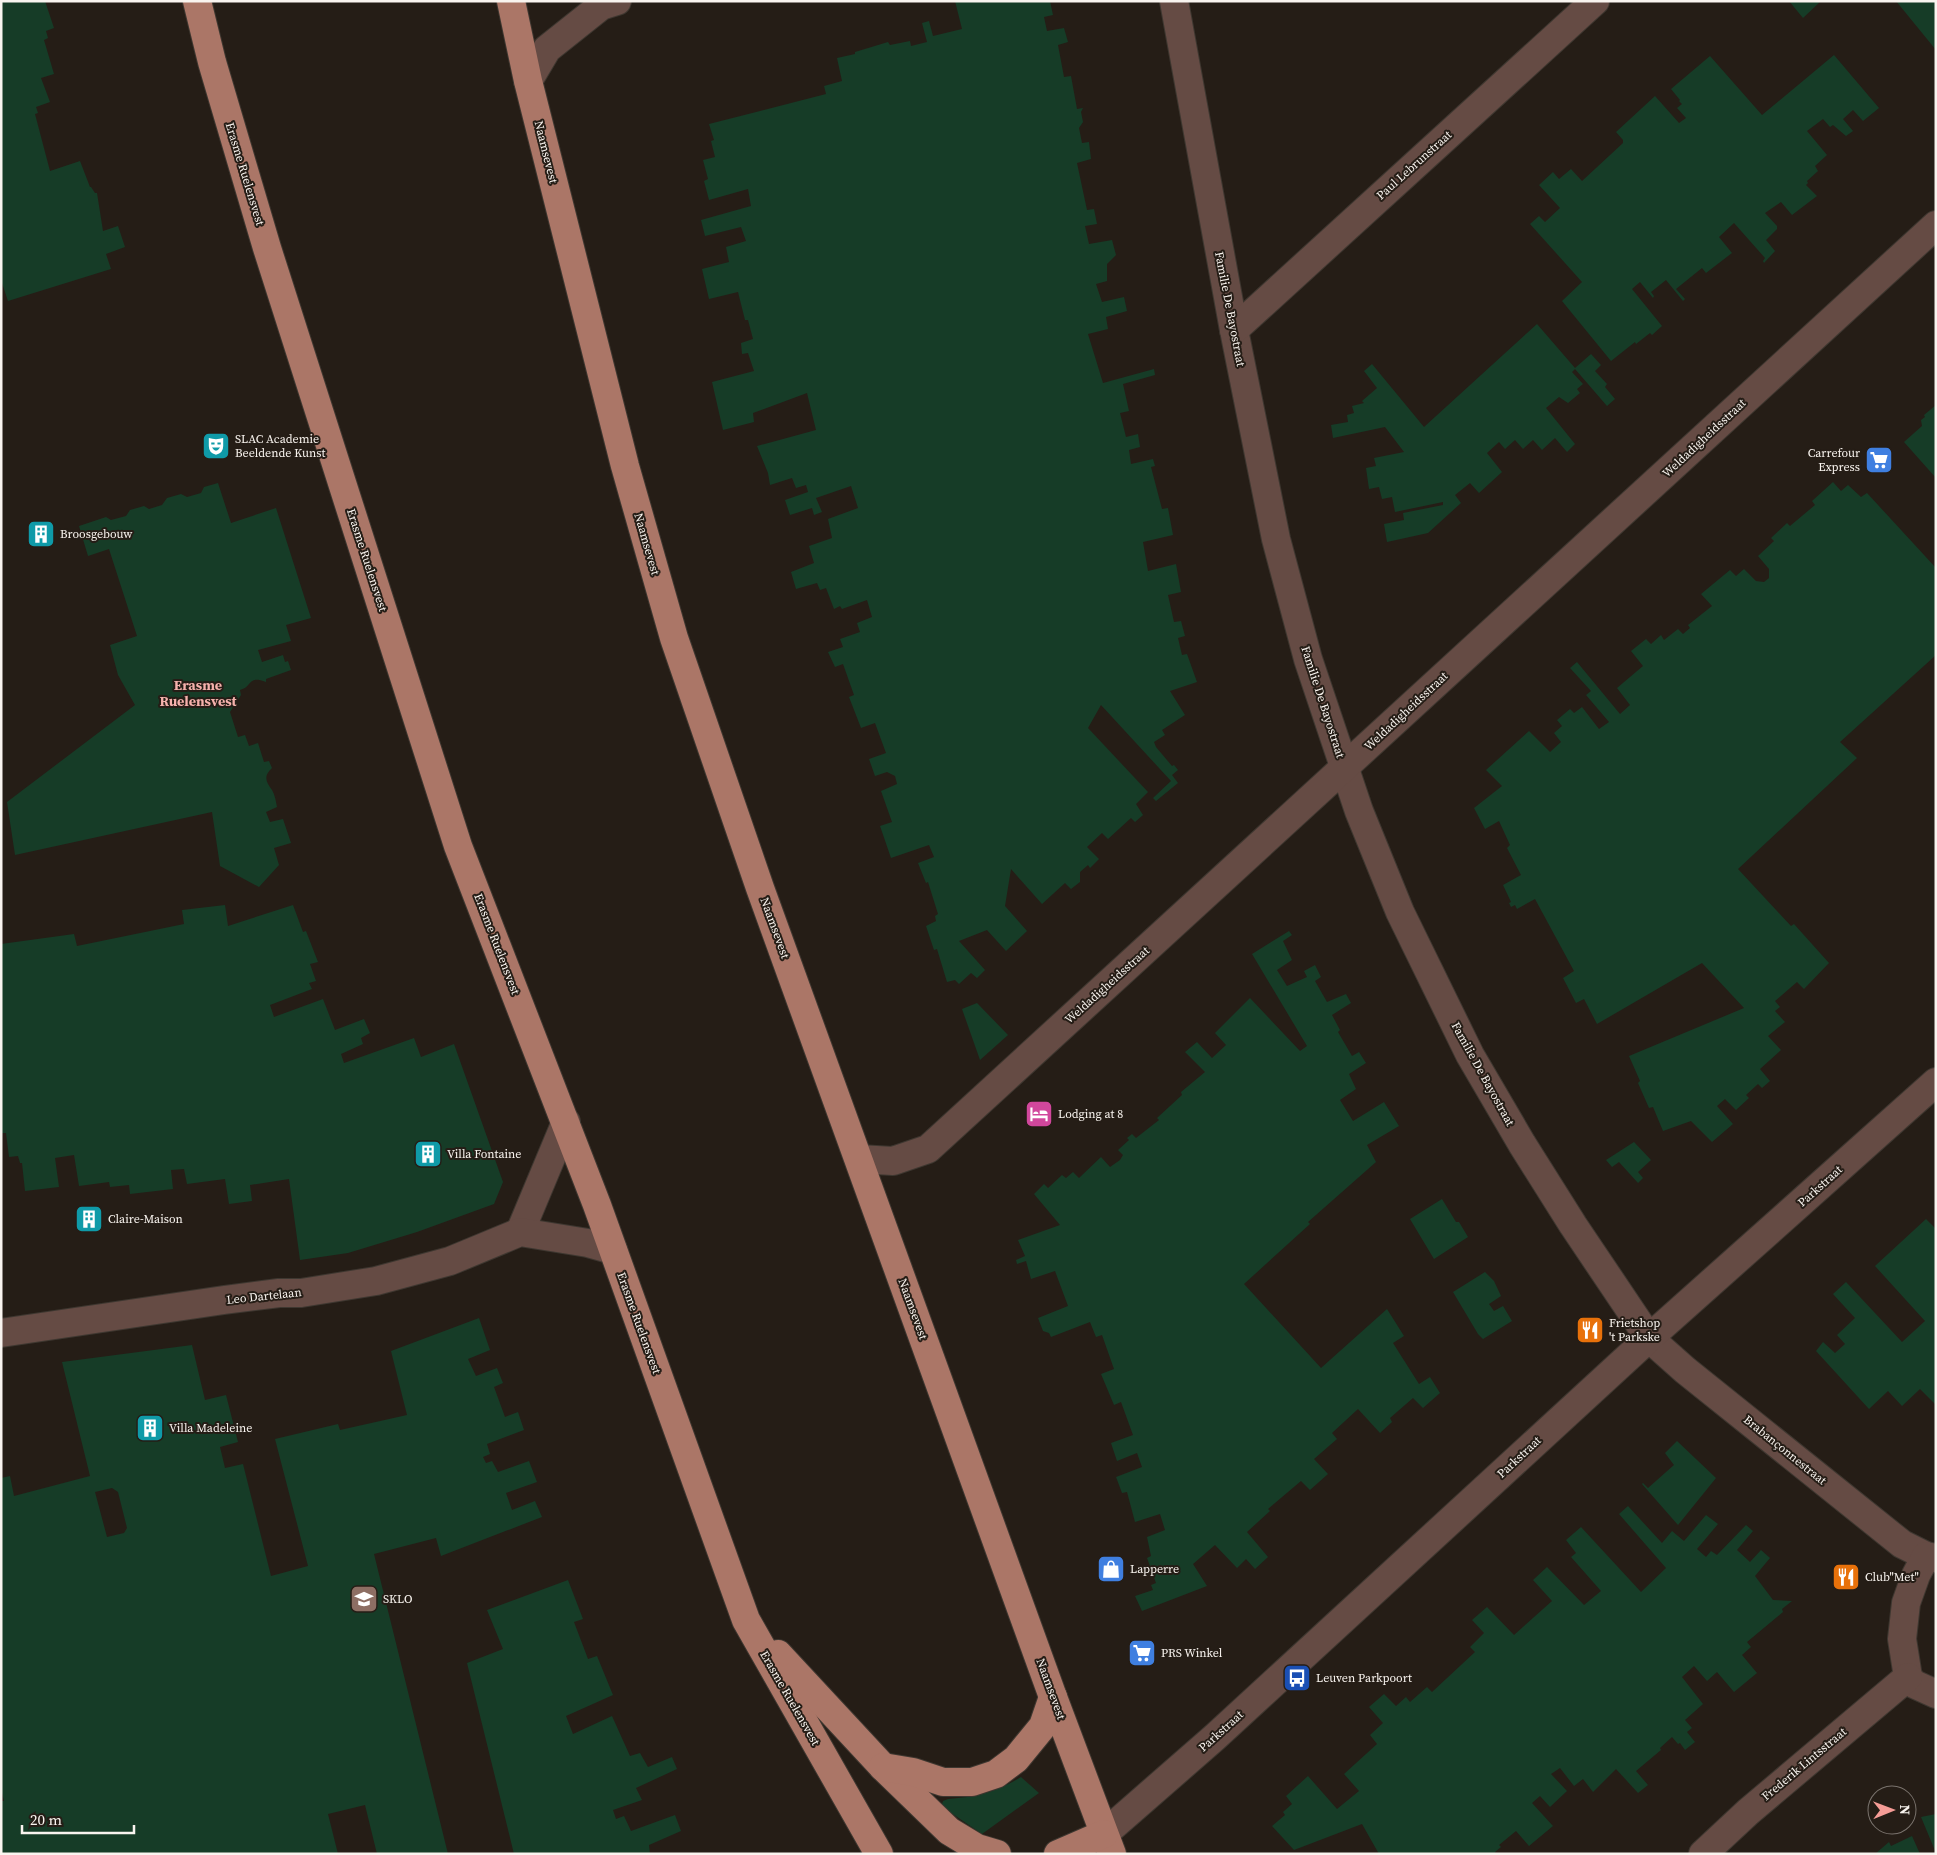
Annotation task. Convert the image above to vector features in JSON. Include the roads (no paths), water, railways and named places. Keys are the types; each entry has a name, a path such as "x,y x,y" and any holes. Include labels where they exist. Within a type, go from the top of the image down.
{"main road":[{"name":"Erasme Ruelensvest","path":"196,1 212,62 268,248 455,837 566,1122 746,1620 879,1854"},
{"name":"Naamsevest","path":"511,1 528,81 625,466 674,638 760,888 1108,1844"},
{"path":"746,1620 883,1767 949,1831 977,1848 997,1854"},
{"path":"883,1767 913,1772 943,1782 972,1782 996,1774 1016,1759 1043,1726 1053,1697"},
{"path":"1058,1854 1108,1844"},
{"path":"1079,1854 1108,1844"}],"street":[{"path":"528,81 547,49 600,6 617,1"},
{"name":"Familie De Bayostraat","path":"1174,1 1234,330 1276,539 1308,659 1359,811 1400,912 1470,1054 1522,1144 1573,1225 1649,1338"},
{"name":"Paul Lebrunstraat","path":"1234,330 1595,1"},
{"name":"Weldadigheidsstraat","path":"860,1159 893,1161 928,1149 1936,225"},
{"name":"Parkstraat","path":"1108,1844 1215,1737 1649,1338 1936,1082"},
{"path":"566,1122 520,1232 588,1243 613,1250"},
{"name":"Leo Dartelaan","path":"1,1333 224,1300 301,1293 376,1281 450,1261 520,1232"},
{"name":"Brabançonnestraat","path":"1649,1338 1685,1370 1902,1544 1931,1557"},
{"path":"1931,1557 1911,1587 1903,1621 1902,1639 1908,1677 1922,1689 1936,1694"},
{"name":"Frederik Lintsstraat","path":"1704,1854 1748,1812 1908,1677"}],"place":[{"name":"SLAC Academie Beeldende Kunst","path":"216,446"},
{"name":"Carrefour Express","path":"1879,460"},
{"name":"Broosgebouw","path":"41,534"},
{"name":"Lodging at 8","path":"1039,1114"},
{"name":"Villa Fontaine","path":"428,1154"},
{"name":"Claire-Maison","path":"89,1219"},
{"name":"Frietshop 't Parkske","path":"1590,1330"},
{"name":"Villa Madeleine","path":"150,1428"},
{"name":"Lapperre","path":"1111,1569"},
{"name":"Club\"Met\"","path":"1846,1577"},
{"name":"SKLO","path":"364,1599"},
{"name":"PRS Winkel","path":"1142,1653"},
{"name":"Leuven Parkpoort","path":"1297,1678"}],"district":[{"name":"Erasme Ruelensvest","path":"198,694"}]}
